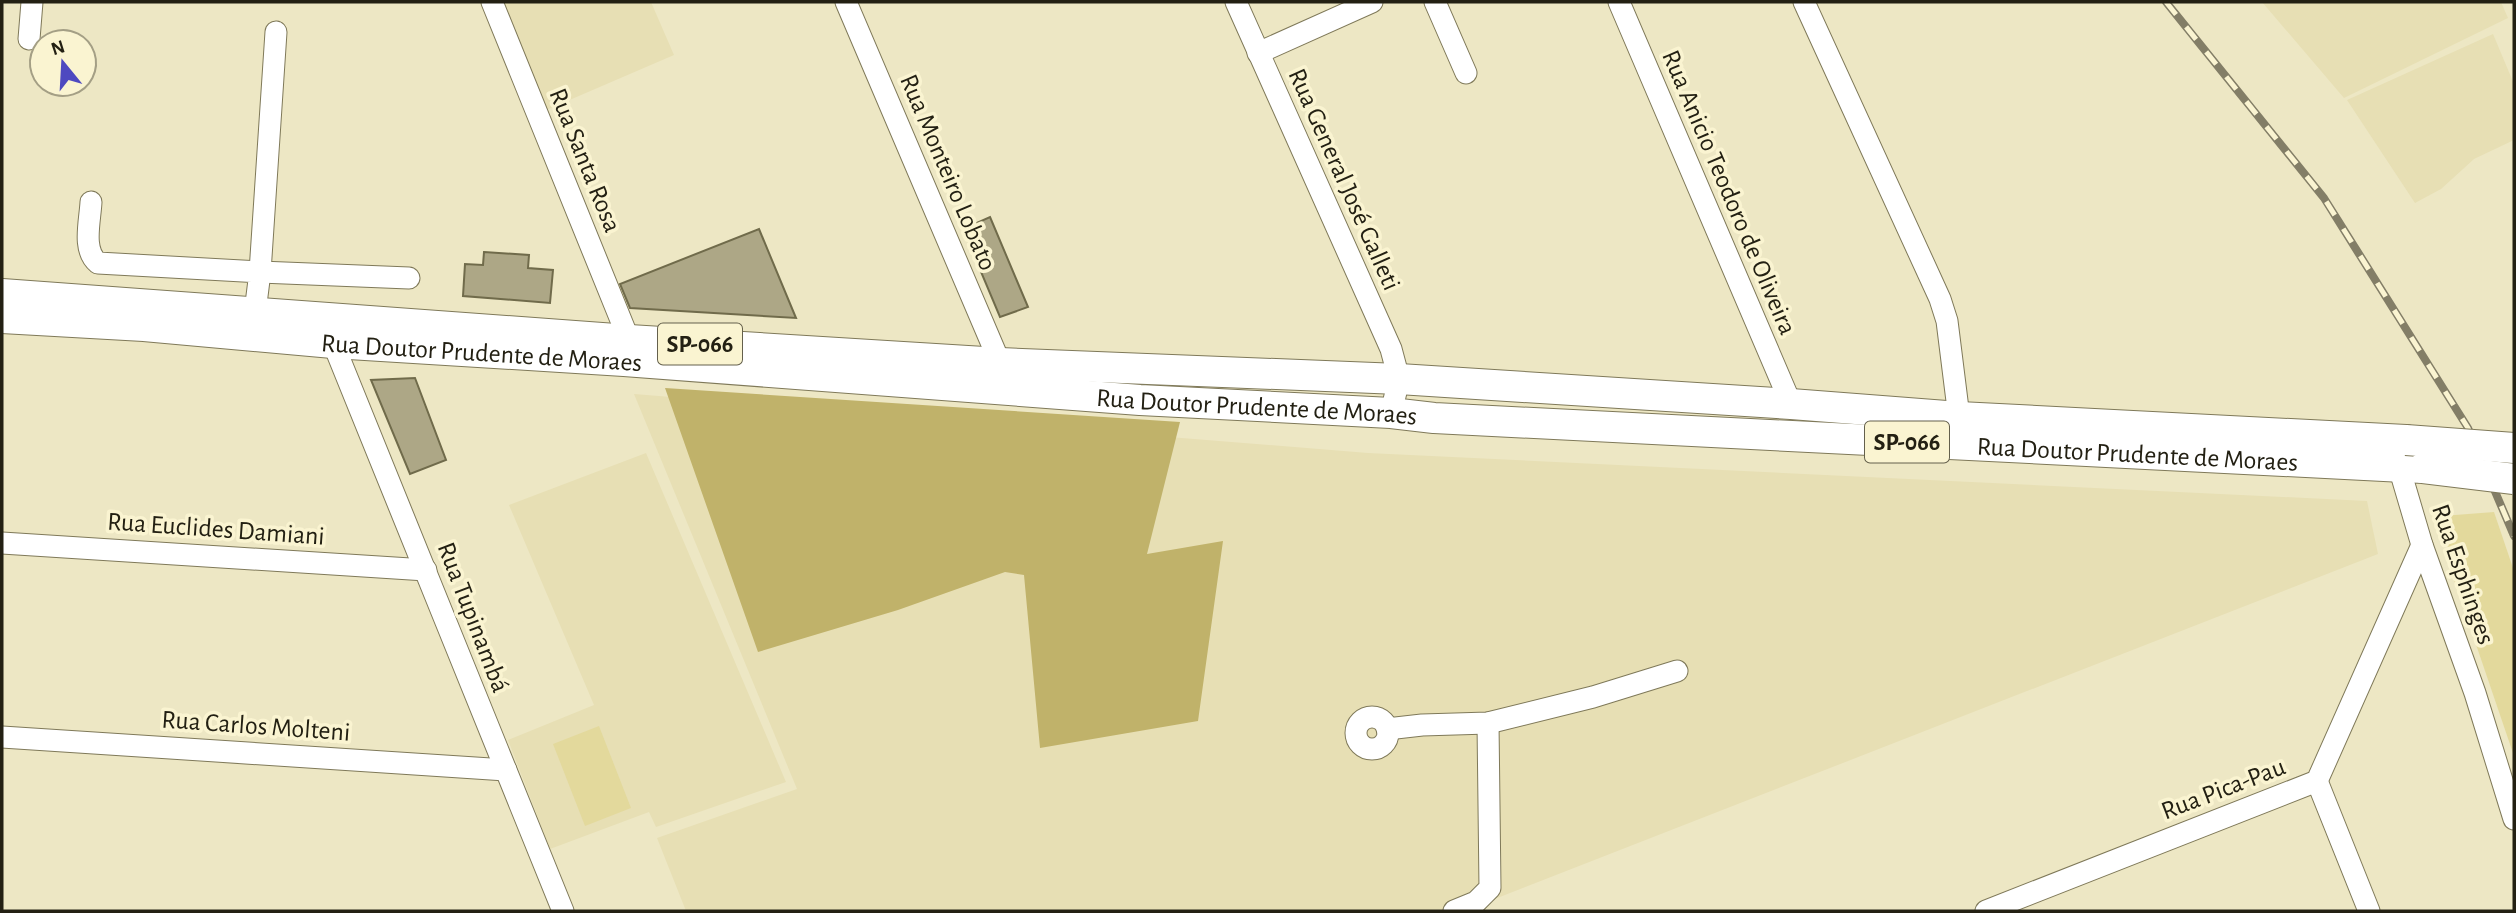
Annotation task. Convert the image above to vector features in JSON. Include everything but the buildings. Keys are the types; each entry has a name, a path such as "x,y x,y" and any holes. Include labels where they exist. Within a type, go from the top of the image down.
{"highway":[{"name":"Rua Doutor Prudente de Moraes","path":"2,294 255,312 328,330 624,361 1140,400 1391,413 1434,418 2410,459 2514,448"},
{"path":"144,326 169,321 233,321 255,312"},
{"name":"Rua Doutor Prudente de Moraes","path":"2,318 144,326 629,340 1000,363 1399,379 1959,417 2410,459 2514,478"}],"street":[{"path":"30,28 32,2"},
{"name":"Rua Santa Rosa","path":"492,2 629,340"},
{"name":"Rua Monteiro Lobato","path":"846,2 1000,363"},
{"name":"Rua General José Galleti","path":"1236,2 1391,349 1399,379"},
{"path":"1258,53 1372,2"},
{"path":"1435,2 1466,74"},
{"name":"Rua Anicio Teodoro de Oliveira","path":"1619,2 1791,404"},
{"path":"1804,2 1940,299 1947,321 1959,417"},
{"path":"255,312 276,32"},
{"path":"91,202 88,247 92,258 98,263 409,278"},
{"name":"Rua Tupinambá","path":"328,330 563,911"},
{"path":"1391,413 1399,379"},
{"name":"Rua Esphinges","path":"2410,459 2422,545 2475,693 2514,819"},
{"name":"Rua Euclides Damiani","path":"2,543 426,570"},
{"name":"Rua Pica-Pau","path":"1986,911 2317,781 2422,545"},
{"path":"1387,729 1488,723 1593,697 1676,671"},
{"path":"1454,911 1476,902 1490,888 1488,723"},
{"name":"Rua Carlos Molteni","path":"2,737 506,770"},
{"path":"2317,781 2369,911"}],"shaded area":[{"path":"499,2 651,2 674,55 544,111"},
{"path":"2262,2 2501,2 2508,18 2344,98"},
{"path":"2493,34 2514,84 2514,140 2474,159 2441,189 2415,203 2347,100"},
{"path":"665,388 1180,422 1147,554 1223,541 1198,721 1040,748 1024,575 1005,572 898,610 758,652"},
{"path":"634,394 1368,453 2367,501 2378,554 1464,911 686,911 657,838 797,789"},
{"path":"646,453 786,782 656,827 649,812 550,849 508,740 594,705 509,505"},
{"path":"2494,512 2514,571 2514,756 2452,574 2442,516"},
{"path":"599,726 631,808 585,826 553,744"}],"railway":[{"path":"2166,2 2324,198 2468,428 2514,536"}]}
